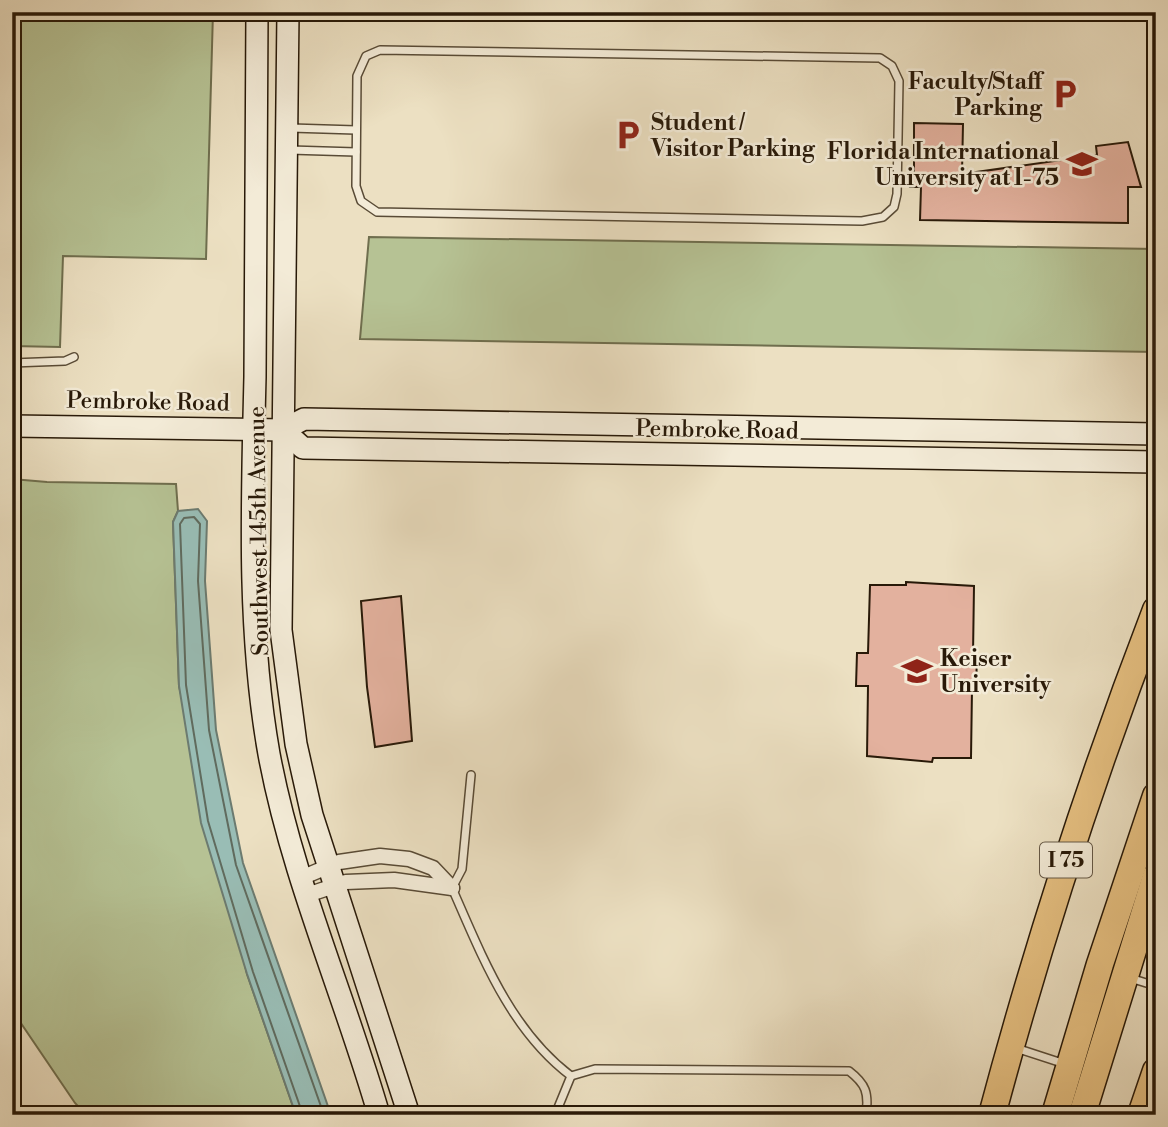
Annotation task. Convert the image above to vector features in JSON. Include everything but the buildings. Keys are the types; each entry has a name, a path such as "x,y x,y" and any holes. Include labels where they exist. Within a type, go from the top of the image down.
{"highway":[{"name":"I 75","path":"992,1115 1055,892 1112,724 1156,610"},
{"path":"1055,1115 1156,796"},
{"path":"1082,1115 1156,876"},
{"path":"1141,1115 1156,1072"}],"street":[{"name":"Southwest 145th Avenue","path":"257,12 255,377 251,429 254,639 269,754 304,886 379,1115"},
{"name":"Southwest 145th Avenue","path":"288,12 281,630 296,744 330,877 409,1115"},
{"name":"Pembroke Road","path":"12,426 284,430 303,419 1149,434"},
{"name":"Pembroke Road","path":"284,430 303,448 1156,462"},
{"path":"304,886 330,877 353,859 380,856 409,859 433,868 452,888"},
{"path":"330,877 394,880 452,888"}],"lane":[{"path":"380,50 874,57 892,66 899,81 896,201 887,215 873,220 377,212 366,206 358,196 356,130 358,69 366,56 380,50"},
{"path":"286,128 356,130"},
{"path":"286,150 356,152"},
{"path":"12,363 58,362 74,357"},
{"path":"471,775 462,869 452,888 505,1004 553,1062 571,1076"},
{"path":"1124,975 1156,986"},
{"path":"1011,1047 1069,1065"},
{"path":"571,1076 595,1069 849,1071 863,1081 869,1096 866,1115"},
{"path":"555,1115 571,1076"}],"green space":[{"path":"12,12 213,12 206,259 63,256 60,347 12,346"},
{"path":"369,237 1156,249 1156,352 360,339"},
{"path":"12,479 176,484 178,511 173,522 179,686 247,974 296,1115 86,1115 12,1010"}],"water":[{"path":"198,509 207,521 205,581 216,730 243,863 331,1115 296,1115 247,974 201,823 179,686 173,522 178,511"}],"place":[{"name":"Faculty/Staff Parking","path":"1065,94"},
{"name":"Student / Visitor Parking","path":"628,135"},
{"name":"Florida International University at I-75","path":"1082,164"},
{"name":"Keiser University","path":"917,671"}]}
